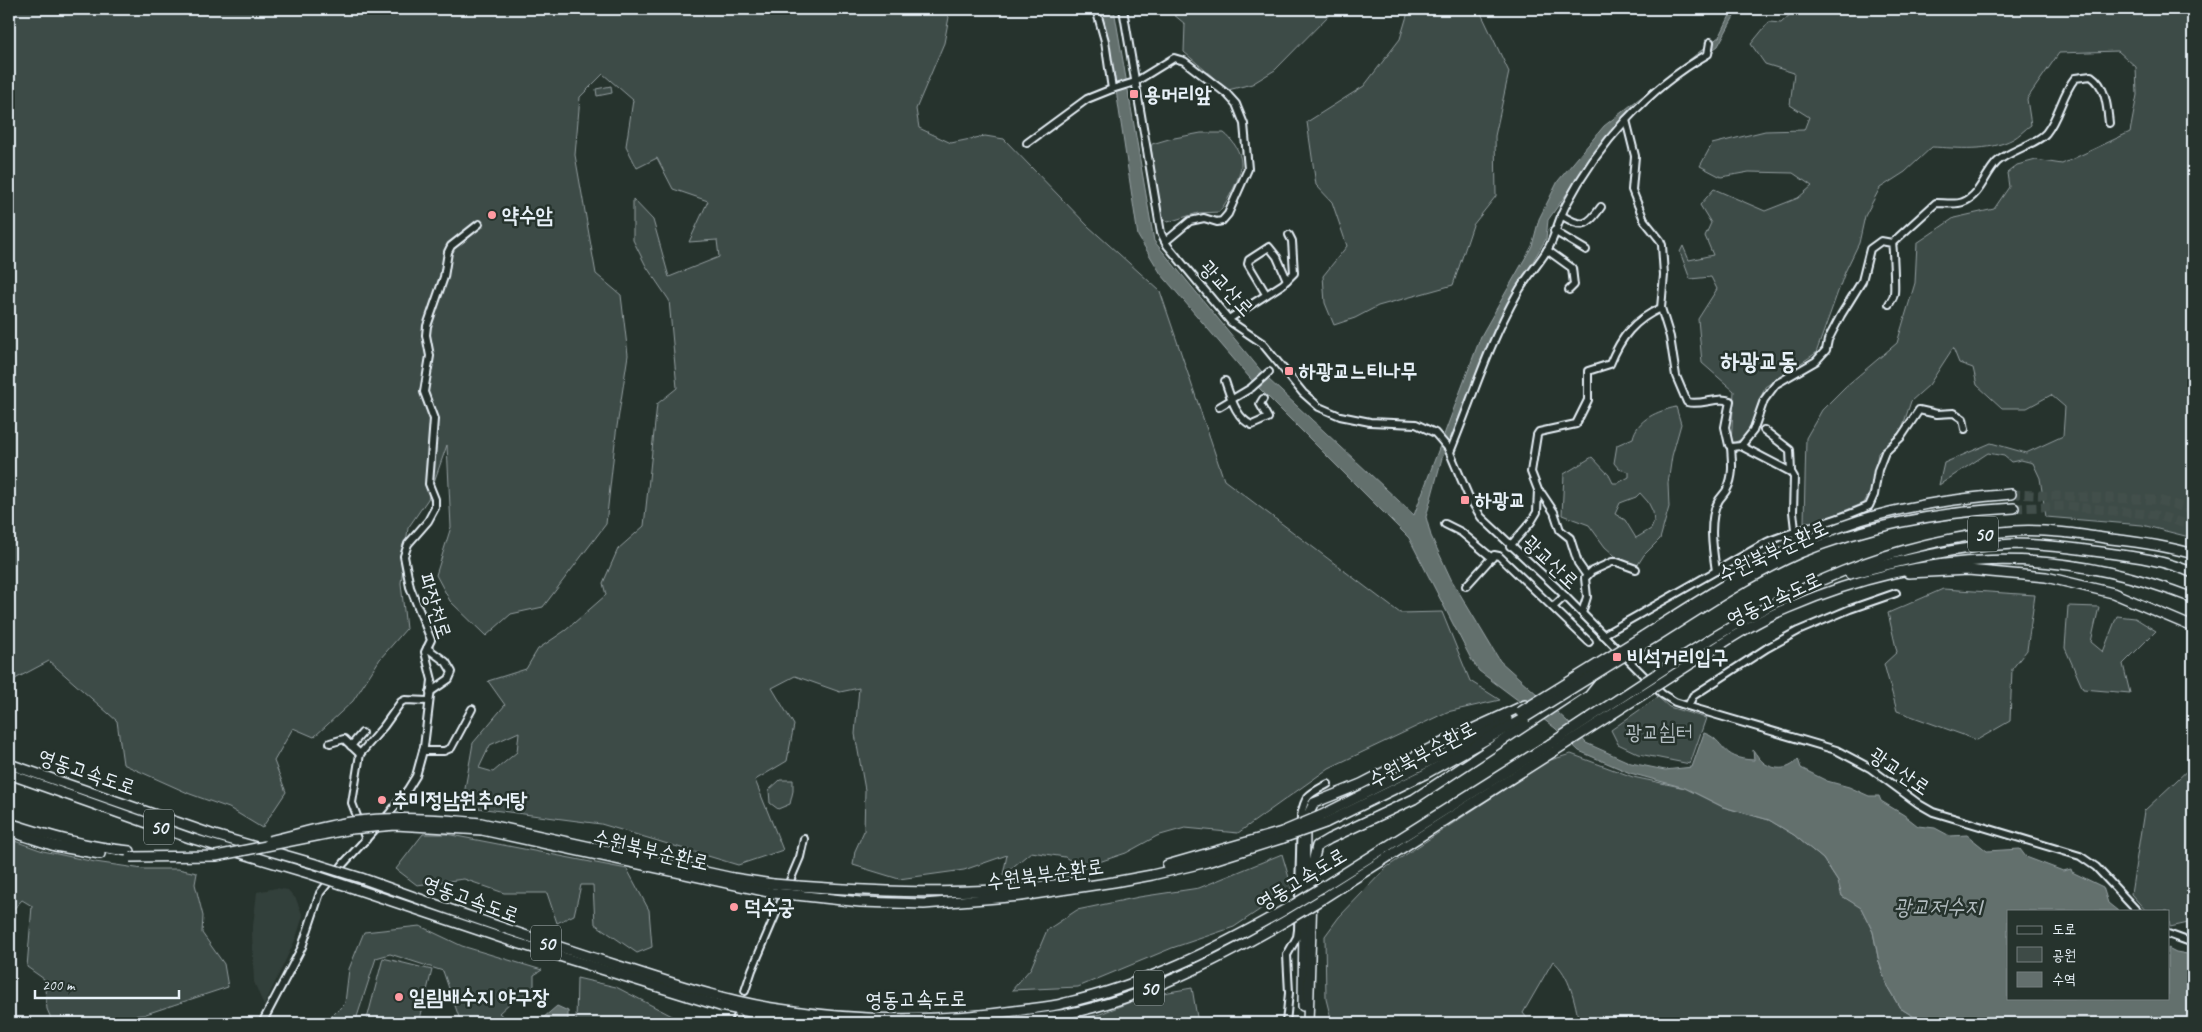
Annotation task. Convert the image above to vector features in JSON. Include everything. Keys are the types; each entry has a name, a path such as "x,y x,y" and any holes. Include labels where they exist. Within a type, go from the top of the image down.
{"highway":[{"name":"수원북부순환로","path":"9,823 67,842 130,854 215,851 351,822 430,819 481,826 733,878 773,889 860,902 916,904 1020,896 1114,882 1207,862 1322,820 1424,774 1592,676 1732,580 1797,545 1843,526 1877,515 1943,502 2012,494"},
{"name":"수원북부순환로","path":"1524,715 1561,688 1738,584 1800,553 1870,529 1960,510 2014,508"},
{"name":"영동고속도로","path":"998,1023 1066,1014 1122,998 1164,983 1234,951 1322,899 1553,747 1687,654 1734,624 1782,599 1848,569 1918,545 1972,535 2015,531 2061,531 2133,542 2193,554"},
{"name":"영동고속도로","path":"1782,599 1825,581 1920,556 1973,547 2007,545 2061,547 2132,556 2193,572"},
{"name":"영동고속도로","path":"9,764 211,834 361,878 516,934 723,998 779,1009 846,1017 921,1020 995,1014 1064,1004 1157,974 1228,942 1288,908 1739,633 1788,607 1851,583 1922,566 1982,559 2052,561 2082,565 2160,585 2193,598"},
{"name":"영동고속도로","path":"1886,575 1968,570 2046,578 2113,593 2193,627"},
{"path":"1303,1023 1305,826 1306,819 1314,803 1362,784 1431,748 1524,715"},
{"path":"1308,1023 1313,862 1317,846 1414,798 1524,715"},
{"name":"영동고속도로","path":"9,774 190,838 311,874 514,942 720,1006 818,1023"},
{"name":"수원북부순환로","path":"9,831 55,846 92,853 216,856 351,829 481,826"}],"street":[{"path":"1096,9 1105,42 1113,88"},
{"name":"광교산로","path":"1123,9 1133,83 1159,225 1165,242 1229,319 1262,343 1303,393 1319,407 1340,416 1370,422 1420,425 1439,437 1449,450 1468,495 1477,511 1510,546 1565,596 1662,694 1688,706 1836,750 1870,768 1933,812 2080,856 2096,867 2136,910"},
{"path":"1449,450 1517,293 1547,250 1561,215 1588,168 1626,120 1664,84 1708,54 1710,42"},
{"path":"1026,143 1087,99 1113,88 1133,83 1174,58 1184,60 1232,98 1242,116 1244,124 1248,169 1228,214 1222,221 1218,222 1204,218 1190,221 1165,242"},
{"path":"1892,243 1936,203 1962,203 1974,195 1986,173 2004,155 2017,151 2046,134 2069,86 2075,78 2091,76 2100,82 2108,108 2109,123"},
{"path":"1626,120 1635,156 1632,190 1644,220 1662,245 1664,276 1661,308 1670,337 1676,376 1684,399 1692,404 1716,400 1730,401 1725,426 1731,447 1733,465 1727,491 1717,502 1711,533 1716,571"},
{"path":"1561,215 1572,222 1582,225 1587,224 1601,207"},
{"name":"파장천로","path":"429,692 449,679 452,672 446,662 427,648 431,640 410,587 404,556 408,544 428,521 435,508 435,499 429,484 434,419 424,392 430,356 426,335 427,326 438,296 448,252 451,246 479,224"},
{"path":"1554,231 1586,250"},
{"path":"1229,319 1287,280 1294,272 1292,241 1289,235"},
{"path":"1741,446 1753,431 1764,400 1776,384 1816,362 1826,350 1828,340 1841,315 1862,281 1870,250 1881,241 1892,243"},
{"path":"1889,304 1895,290 1893,272 1894,248 1892,243"},
{"path":"1266,294 1248,262 1269,247 1277,257 1287,280"},
{"path":"1547,250 1572,268 1574,286 1569,290"},
{"path":"1510,546 1531,522 1537,512 1538,492 1531,472 1536,435 1546,430 1576,424 1588,400 1588,371 1610,364 1617,345 1633,324 1661,308"},
{"path":"1219,407 1253,386 1267,373"},
{"path":"1225,381 1232,400 1242,418 1252,425 1268,418 1260,404 1264,399"},
{"path":"1603,635 1767,542 1795,534 1869,506 1874,495 1878,470 1885,452 1901,437 1919,410 1937,414 1954,413 1963,419 1965,429"},
{"path":"1764,430 1790,450 1791,472 1794,477 1795,490 1793,512 1795,534"},
{"path":"1731,447 1741,446 1791,472"},
{"path":"1538,492 1542,494 1554,512 1560,530 1570,538 1580,568 1587,576"},
{"path":"1445,524 1461,532 1492,558"},
{"path":"1466,586 1494,556 1499,556 1589,642"},
{"path":"1582,613 1587,597 1585,584 1587,576 1592,571 1612,562 1636,568"},
{"path":"1688,706 1693,696 1767,648 1822,620 1896,593"},
{"path":"1553,607 1565,596"},
{"path":"262,1023 302,947 320,893 377,827 408,789 416,776 423,751 432,680 425,652 427,648"},
{"path":"366,840 352,803 360,754 401,702 428,700"},
{"path":"423,751 444,751 451,748 472,709"},
{"path":"351,746 354,740 362,733"},
{"path":"330,743 342,739 360,754"},
{"path":"1286,1023 1289,993 1287,955 1297,937 1298,930 1303,802 1307,796 1328,784"},
{"path":"745,991 800,857 804,839"},
{"path":"2170,935 2193,942"}],"shaded area":[{"path":"276,888 288,890 296,899 303,916 296,938 264,1006 254,982 252,934 257,892"}],"green space":[{"path":"9,9 941,9 949,17 944,43 916,109 919,128 951,143 985,136 1004,139 1088,226 1160,291 1224,480 1400,613 1442,612 1470,681 1500,700 1447,712 1329,768 1238,833 1185,828 1157,836 1126,853 1081,868 1065,857 1031,852 1003,875 1007,855 964,870 899,879 853,865 855,851 864,831 865,790 855,734 859,688 840,692 795,676 772,688 794,725 787,761 755,780 783,850 738,865 601,824 462,806 473,743 505,705 488,681 526,669 538,649 566,630 606,595 603,583 618,549 644,526 657,404 677,388 669,300 646,266 633,240 633,199 653,220 669,277 719,257 717,240 689,242 708,201 673,189 657,158 637,168 626,146 633,100 603,74 580,97 575,155 596,274 621,295 628,355 616,433 606,524 543,607 511,614 486,636 450,601 436,575 451,527 447,445 428,499 408,528 401,583 406,629 380,659 353,701 314,737 293,728 274,761 286,792 262,828 229,808 190,794 123,764 117,721 49,661 15,679 9,679","holes":["519,732 517,752 493,772 479,768 490,745"]},
{"path":"1167,9 1335,9 1275,70 1252,84 1228,90 1184,52 1185,24"},
{"path":"1409,9 1479,9 1509,72 1495,136 1496,196 1473,225 1453,285 1378,306 1355,318 1334,325 1325,303 1323,276 1347,246 1332,202 1316,185 1307,122 1364,86 1400,39"},
{"path":"1796,9 2193,9 2193,538 2142,525 2046,517 2040,478 2033,463 2021,460 2011,462 2004,456 1988,453 1939,485 1944,463 1991,443 2026,453 2063,436 2065,407 2051,395 2027,408 2002,408 1977,385 1973,368 1959,363 1953,348 1929,385 1911,401 1902,429 1878,453 1873,486 1864,503 1819,521 1804,522 1806,438 1822,410 1845,387 1897,343 1915,283 1917,243 1954,218 1994,209 2009,187 2007,173 2017,165 2036,160 2062,164 2130,132 2137,95 2136,67 2118,51 2059,53 2027,99 2031,125 2018,136 2004,143 1983,148 1932,147 1905,172 1880,188 1865,216 1859,243 1845,272 1816,353 1765,387 1746,437 1731,444 1734,391 1702,363 1698,319 1717,289 1711,277 1690,279 1680,252 1683,246 1689,260 1713,255 1705,236 1711,223 1700,205 1714,189 1765,211 1798,198 1812,186 1793,173 1749,172 1721,177 1700,166 1712,144 1765,131 1804,130 1809,117 1790,105 1794,73 1765,64 1751,44 1769,22 1781,23"},
{"path":"611,86 612,93 597,96 596,89"},
{"path":"1201,133 1224,133 1233,142 1238,150 1241,163 1237,182 1219,212 1198,213 1168,222 1162,219 1151,148 1152,144"},
{"path":"1676,407 1681,424 1672,456 1668,483 1669,507 1660,539 1644,555 1637,566 1622,562 1605,547 1589,525 1562,515 1564,474 1592,457 1609,475 1613,483 1618,483 1629,477 1629,472 1619,469 1614,463 1617,445 1633,438 1635,431 1649,417","holes":["1640,493 1648,502 1653,512 1654,522 1651,529 1636,538 1625,520 1615,514 1620,503 1636,497"]},
{"path":"1943,589 2035,595 2027,650 2012,669 2010,721 1977,740 1897,711 1884,664 1897,652 1888,613"},
{"path":"2068,606 2099,607 2091,642 2103,652 2117,616 2135,618 2156,631 2123,664 2130,693 2083,689 2065,648"},
{"name":"광교쉼터","path":"1658,697 1669,707 1706,718 1690,764 1639,754 1618,744 1611,730"},
{"path":"1571,754 1633,777 1685,788 1723,807 1769,820 1794,835 1823,859 1838,882 1842,896 1861,907 1873,932 1879,962 1887,986 1900,1008 1916,1018 1919,1023 1579,1023 1568,981 1553,961 1523,1013 1531,1023 1332,1023 1326,999 1325,936 1339,917 1387,867 1547,761"},
{"path":"2193,765 2193,922 2170,927 2170,910 2145,910 2131,894 2144,811"},
{"path":"780,780 793,780 793,791 790,804 778,809 770,803 769,790"},
{"path":"423,834 446,834 627,869 649,910 652,947 637,953 595,924 593,885 581,885 574,915 557,923 547,893 504,893 464,879 417,885 396,869"},
{"path":"9,839 43,851 95,862 143,869 178,869 197,873 195,884 203,916 202,933 224,964 228,987 143,1015 117,1017 111,1023 53,1023 47,1009 44,979 27,967 32,906 22,900 9,914"},
{"path":"1282,854 1292,888 1234,927 1172,948 1078,987 1012,990 1031,968 1047,930 1077,910 1139,897 1199,888"},
{"path":"420,926 462,946 542,970 534,975 534,989 511,1002 499,1013 511,1023 461,1023 443,971 390,954 376,958 355,1023 325,1023 345,1003 349,969 364,932"},
{"name":"일림배수지 야구장","path":"383,958 432,970 419,1023 366,1023"},
{"path":"577,978 616,987 676,1018 678,1023 576,1023"},
{"path":"1192,988 1198,1023 1065,1023 1100,1014 1146,996"}],"water":[{"name":"광교저수지","path":"1099,9 1114,9 1154,241 1267,378 1414,515 1481,336 1532,246 1539,219 1558,181 1604,126 1720,36 1733,9 1738,9 1718,46 1636,106 1609,134 1548,220 1546,239 1508,304 1485,354 1457,428 1442,458 1426,517 1431,536 1451,579 1500,661 1567,721 1586,743 1631,763 1665,770 1692,767 1704,733 1716,740 1729,753 1743,759 1754,760 1753,750 1769,766 1782,768 1795,763 1798,759 1801,768 1827,781 1849,787 1869,796 1879,796 1881,801 1918,826 1935,828 1950,836 1967,835 1987,851 2020,849 2026,857 2063,871 2071,869 2072,872 2103,887 2108,903 2117,910 2007,910 2007,1000 2170,1000 2170,949 2193,955 2193,1023 1919,1023 1916,1018 1900,1008 1887,986 1879,962 1873,932 1861,908 1842,896 1838,882 1823,859 1794,835 1769,820 1723,807 1685,788 1630,773 1579,751 1555,728 1479,671 1409,538 1255,384 1161,274 1138,236 1116,90"},
{"path":"557,1006 568,1011 568,1020 560,1023 541,1023 543,1018"}],"tunnel":[{"path":"2011,494 2158,500 2193,510"},
{"path":"2014,508 2067,506 2156,515 2193,526"}],"place":[{"name":"용머리앞","path":"1134,94"},
{"name":"약수암","path":"492,215"},
{"name":"하광교느티나무","path":"1289,371"},
{"name":"하광교","path":"1465,500"},
{"name":"비석거리입구","path":"1617,657"},
{"name":"추미정남원추어탕","path":"382,800"},
{"name":"덕수궁","path":"734,907"},
{"name":"일림배수지 야구장","path":"399,997"}],"district":[{"name":"하광교동","path":"1759,361"}]}
